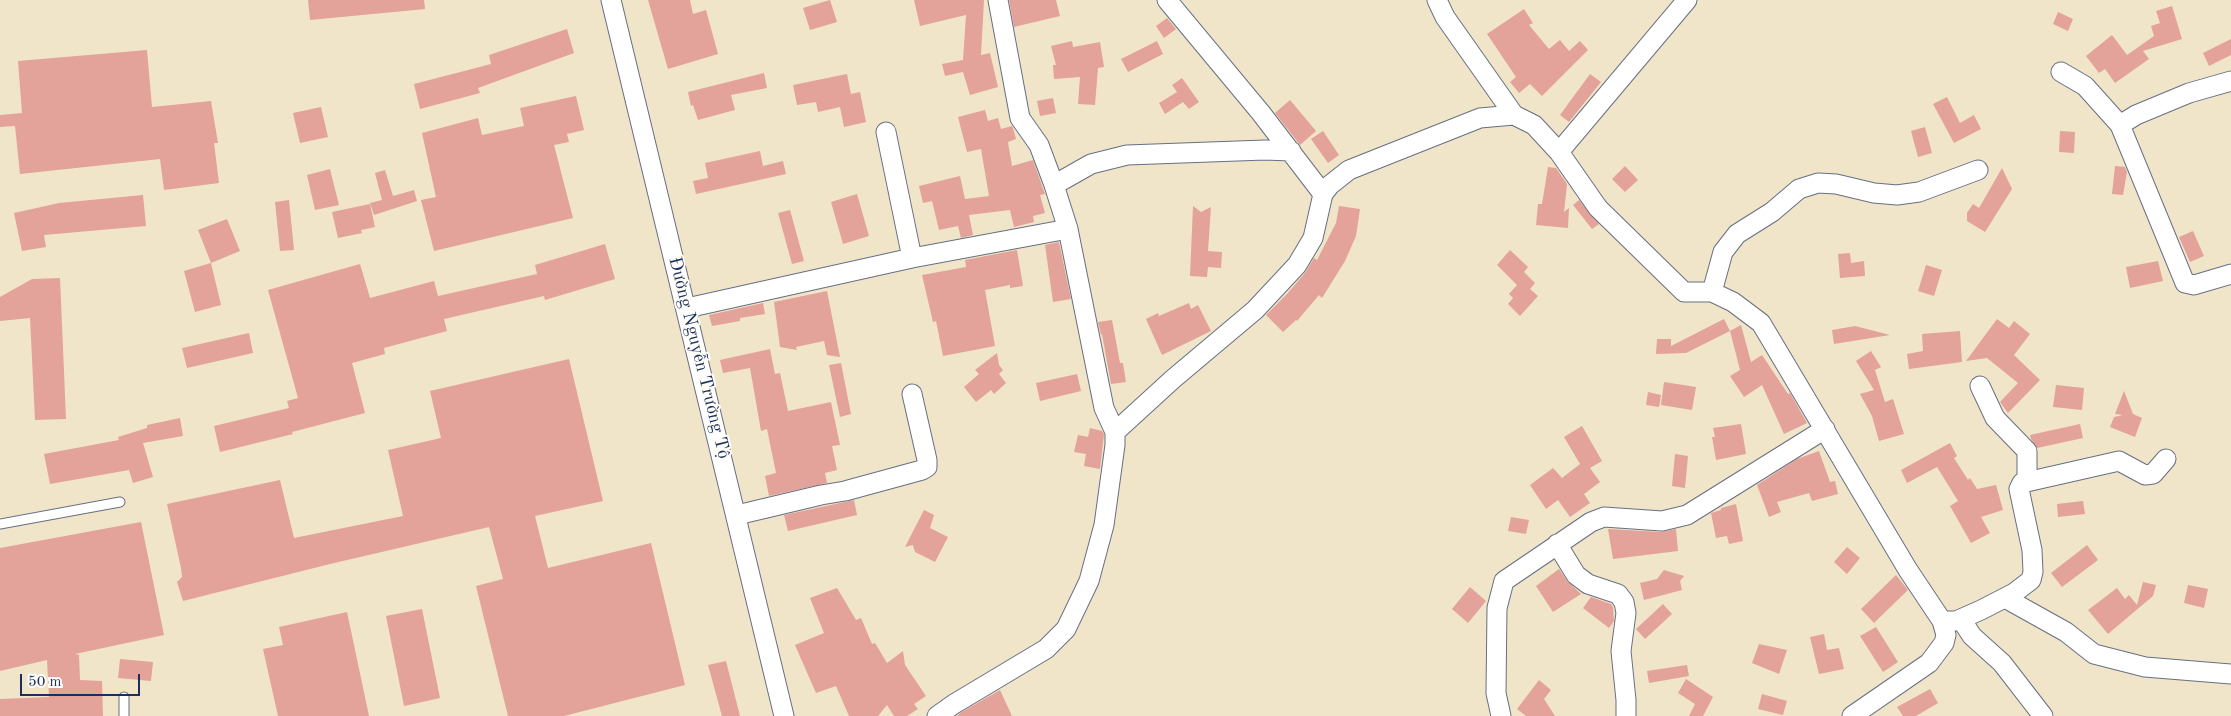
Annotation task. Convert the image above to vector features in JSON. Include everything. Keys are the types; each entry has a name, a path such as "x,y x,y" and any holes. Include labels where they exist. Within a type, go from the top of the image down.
{"street":[{"name":"Đường Nguyễn Trường Tộ","path":"611,0 687,308 784,716"},
{"path":"937,716 1046,649 1066,629 1089,580 1104,525 1115,445 1115,432 1104,408 1068,229 1039,145 1020,118 998,0"},
{"path":"1168,0 1291,151 1323,194"},
{"path":"1437,0 1445,18 1514,116"},
{"path":"1559,152 1687,0"},
{"path":"2061,72 2085,86 2120,124 2184,284 2194,284 2231,274"},
{"path":"2120,124 2136,115 2189,93 2231,81"},
{"path":"1115,432 1255,310 1297,265 1313,238 1323,194 1330,185 1349,170 1480,118 1514,116 1534,125 1559,152 1598,208 1684,292 1712,292 1733,302 1761,323 1908,570 1942,621 1946,635 1944,643 1929,663 1852,716"},
{"path":"886,132 912,258"},
{"path":"1054,185 1091,164 1126,155 1265,150 1291,151"},
{"path":"1712,292 1723,252 1737,234 1772,212 1800,190 1818,183 1836,184 1874,193 1897,195 1919,192 1978,170"},
{"path":"687,308 912,258 1068,229"},
{"path":"1980,386 1995,418 2027,451 2027,482"},
{"path":"737,516 821,495 845,491 922,470 926,467 927,460 912,394"},
{"path":"1501,716 1496,693 1497,608 1504,581 1591,522 1604,518 1662,521 1687,516 1825,429"},
{"path":"1942,621 1956,621 2005,598 2031,580 2033,572 2032,550 2019,489 2022,484 2119,461 2145,475 2152,474 2166,459"},
{"path":"1557,544 1576,575 1588,584 1618,594 1624,602 1626,613 1621,651 1625,682 1626,716"},
{"path":"2005,598 2066,632 2094,654 2145,667 2231,674"},
{"path":"1961,618 1972,636 2002,663 2043,716"}],"lane":[{"path":"0,524 120,502"},
{"path":"124,697 124,716"}],"building":[{"path":"308,0 424,0 425,9 310,20"},
{"path":"648,0 690,0 693,14 706,10 718,54 668,69"},
{"path":"830,0 837,22 810,30 803,8"},
{"path":"914,0 984,0 981,55 990,53 998,87 970,95 963,72 945,76 942,64 963,60 966,15 920,26"},
{"path":"1009,0 1056,0 1060,16 1014,27"},
{"path":"2172,6 2182,39 2143,51 2149,59 2115,83 2105,69 2099,73 2086,56 2112,35 2127,55 2154,36 2151,26 2160,23 2156,11"},
{"path":"1524,9 1533,23 1529,25 1549,49 1560,40 1569,51 1580,41 1588,50 1542,96 1530,84 1519,93 1510,82 1516,77 1487,34"},
{"path":"2058,12 2073,19 2068,31 2053,24"},
{"path":"1167,18 1176,29 1164,38 1156,26"},
{"path":"567,29 574,53 478,88 480,93 420,109 414,84 491,64 489,55"},
{"path":"2231,39 2231,55 2209,66 2203,53"},
{"path":"1072,41 1073,47 1100,42 1104,67 1098,68 1095,105 1078,104 1080,77 1054,79 1053,65 1056,65 1051,46"},
{"path":"1157,41 1163,54 1128,72 1121,59"},
{"path":"147,50 152,107 211,101 218,143 214,143 219,183 164,190 160,159 20,174 15,126 0,127 0,115 22,113 18,61"},
{"path":"764,73 767,88 731,95 735,110 698,120 693,105 691,106 688,92"},
{"path":"847,74 851,94 860,92 866,122 844,127 840,107 818,112 816,102 797,105 793,85"},
{"path":"1590,74 1601,82 1569,122 1560,115"},
{"path":"1182,78 1199,102 1189,109 1183,102 1165,114 1159,103 1177,92 1172,85"},
{"path":"576,96 584,130 567,134 569,142 554,145 573,218 434,251 421,200 436,197 422,133 478,118 482,135 524,126 520,108"},
{"path":"1947,97 1960,123 1974,115 1981,129 1954,143 1933,104"},
{"path":"1053,98 1056,113 1040,116 1037,101"},
{"path":"1290,100 1316,131 1300,145 1275,113"},
{"path":"321,107 328,137 300,143 293,113"},
{"path":"985,110 988,121 998,118 1001,129 1012,126 1013,128 1016,139 1008,142 1012,166 1033,160 1045,194 1040,195 1045,213 1033,216 1034,222 1014,227 1010,210 969,215 973,235 961,238 958,226 939,230 932,201 923,203 919,186 960,176 965,199 989,196 981,149 967,152 958,117"},
{"path":"1925,127 1932,153 1918,157 1911,131"},
{"path":"1323,131 1339,155 1328,163 1311,139"},
{"path":"2060,131 2075,132 2074,153 2059,152"},
{"path":"760,151 763,166 783,161 786,174 696,194 693,181 708,178 705,163"},
{"path":"1625,166 1638,180 1625,192 1612,179"},
{"path":"2115,166 2125,167 2127,172 2123,195 2112,194"},
{"path":"1548,167 1556,168 1567,184 1564,212 1569,208 1568,228 1536,225 1538,204 1542,204"},
{"path":"2002,168 2012,189 1985,232 1967,221 1967,213 1973,204 1979,208"},
{"path":"330,169 339,205 315,210 307,175"},
{"path":"385,170 393,196 414,190 417,201 374,215 370,203 382,200 375,173"},
{"path":"857,194 869,236 843,244 831,202"},
{"path":"143,195 146,226 44,235 46,247 22,251 14,213 59,203"},
{"path":"289,200 294,250 280,251 275,202"},
{"path":"1579,200 1599,224 1592,229 1573,205"},
{"path":"370,204 375,227 361,230 362,233 338,238 332,212"},
{"path":"1193,206 1201,212 1211,207 1208,251 1222,252 1221,268 1208,267 1207,277 1190,276"},
{"path":"1339,206 1360,209 1356,236 1345,261 1322,298 1319,295 1297,321 1283,332 1266,315 1305,273 1314,258 1317,260 1336,223"},
{"path":"790,210 804,261 792,264 778,213"},
{"path":"227,219 240,251 211,263 198,230"},
{"path":"2193,231 2204,256 2190,262 2179,237"},
{"path":"1059,242 1071,299 1053,302 1045,245"},
{"path":"605,244 615,279 545,300 544,296 444,319 447,331 384,348 385,354 352,363 365,413 292,432 293,434 220,452 214,426 289,408 287,401 298,398 268,290 360,264 370,298 434,281 438,296 537,274 535,265"},
{"path":"1017,250 1023,286 1010,288 1010,285 985,290 995,346 943,356 936,321 933,322 922,275 966,267 965,260"},
{"path":"1510,250 1528,267 1524,272 1535,283 1530,289 1538,296 1520,316 1508,304 1513,298 1509,294 1517,285 1497,265"},
{"path":"1850,253 1851,263 1864,261 1865,276 1840,278 1838,254"},
{"path":"2158,261 2163,281 2130,288 2126,267"},
{"path":"211,263 221,305 195,312 184,271"},
{"path":"1926,265 1942,270 1934,296 1918,291"},
{"path":"60,278 66,419 35,420 30,318 0,321 0,297 32,279"},
{"path":"827,291 840,357 827,355 824,341 796,347 797,350 780,347 774,302"},
{"path":"763,303 765,314 740,318 740,321 712,326 709,315"},
{"path":"1189,303 1191,309 1198,305 1211,331 1162,355 1146,319 1158,313 1159,316"},
{"path":"1724,319 1730,331 1686,353 1656,354 1657,339 1671,339 1671,346"},
{"path":"1997,319 2009,328 2014,321 2030,334 2014,355 2040,380 2008,413 2000,402 2018,383 1987,358 1966,361"},
{"path":"1112,320 1120,363 1123,363 1126,382 1111,384 1098,322"},
{"path":"1741,325 1751,362 1762,355 1788,394 1790,393 1807,423 1784,434 1762,385 1744,397 1730,376 1740,370 1730,331"},
{"path":"1855,326 1890,335 1834,344 1832,330"},
{"path":"1960,331 1962,362 1909,369 1907,354 1923,351 1922,334"},
{"path":"249,333 253,353 187,368 182,348"},
{"path":"770,349 775,374 780,373 788,411 831,402 840,445 832,446 837,470 825,473 827,483 769,496 765,476 776,473 767,429 761,431 750,368 723,373 720,360"},
{"path":"1871,351 1881,367 1875,370 1885,402 1893,399 1904,434 1879,441 1872,416 1860,394 1874,390 1856,361"},
{"path":"997,353 999,365 1003,370 999,374 1006,383 994,394 991,390 976,402 964,387 979,374 975,370"},
{"path":"569,359 603,501 535,516 548,568 651,543 685,685 564,716 508,716 476,586 503,579 489,527 183,601 177,582 182,577 181,568 167,504 280,480 294,538 403,516 388,450 441,438 430,391"},
{"path":"841,363 851,414 840,417 829,365"},
{"path":"1077,374 1081,391 1040,401 1036,383"},
{"path":"1664,382 1696,387 1692,410 1661,405"},
{"path":"2056,385 2084,388 2082,410 2053,407"},
{"path":"2124,391 2133,414 2142,418 2135,437 2110,427 2114,417 2123,415 2115,414"},
{"path":"1648,392 1661,395 1659,407 1646,405"},
{"path":"180,418 183,436 143,443 153,477 133,483 129,470 50,484 44,454 119,440 118,437 147,428 147,425"},
{"path":"1741,424 1746,454 1716,460 1712,437 1715,437 1713,428"},
{"path":"2080,424 2083,438 2037,448 2031,439 2030,435"},
{"path":"1582,426 1602,461 1590,468 1600,482 1584,494 1590,503 1570,517 1558,500 1546,509 1530,485 1553,468 1562,478 1580,464 1564,437"},
{"path":"1090,428 1102,431 1104,434 1100,469 1084,466 1086,454 1074,452 1078,435 1088,437"},
{"path":"1950,443 1957,456 1954,458 1968,480 1970,478 1977,489 1996,485 2003,510 1981,517 1990,533 1971,543 1950,506 1958,501 1937,467 1907,483 1901,470"},
{"path":"1819,451 1830,482 1835,481 1838,494 1812,501 1809,493 1777,502 1781,512 1769,517 1757,485 1797,459"},
{"path":"1675,454 1688,456 1685,488 1672,486"},
{"path":"854,500 857,515 788,531 784,515"},
{"path":"2083,501 2085,514 2058,517 2057,504"},
{"path":"1736,504 1743,541 1729,544 1727,536 1716,538 1711,513"},
{"path":"924,510 934,515 930,528 948,537 935,562 915,552 913,545 905,547"},
{"path":"1511,517 1529,520 1526,534 1508,531"},
{"path":"141,522 164,635 75,654 79,655 80,680 102,681 103,716 0,716 0,699 49,697 47,660 0,671 0,548"},
{"path":"1608,529 1661,532 1676,529 1678,551 1613,559"},
{"path":"2087,545 2098,560 2062,587 2051,573"},
{"path":"1847,547 1860,558 1847,574 1834,562"},
{"path":"1559,569 1567,581 1581,594 1553,612 1536,586"},
{"path":"1664,570 1684,576 1680,581 1682,590 1644,600 1640,583 1657,579"},
{"path":"1896,575 1908,590 1874,623 1861,609"},
{"path":"2143,582 2156,585 2153,596 2108,634 2088,610 2117,588 2125,599 2129,595 2137,605"},
{"path":"2188,585 2208,589 2204,608 2184,603"},
{"path":"1470,587 1486,601 1468,623 1452,609"},
{"path":"837,588 856,620 861,618 872,644 875,643 887,663 903,651 905,665 926,696 914,704 918,709 907,716 894,716 887,705 878,716 849,716 836,686 816,693 795,645 824,633 810,598"},
{"path":"1591,597 1611,604 1613,607 1614,621 1609,628 1583,608"},
{"path":"1663,604 1672,614 1645,639 1636,629"},
{"path":"422,609 440,698 404,706 386,616"},
{"path":"347,612 369,716 278,716 263,649 283,645 279,627"},
{"path":"1876,627 1898,662 1883,672 1860,636"},
{"path":"1824,634 1827,650 1839,648 1844,669 1819,674 1810,637"},
{"path":"1759,644 1787,650 1779,674 1752,663"},
{"path":"120,659 153,662 151,681 118,678"},
{"path":"726,661 740,716 722,716 708,665"},
{"path":"1687,665 1689,676 1649,683 1647,671"},
{"path":"1686,679 1713,697 1703,716 1689,716 1695,704 1678,693"},
{"path":"1539,680 1551,690 1544,699 1555,716 1526,716 1517,709"},
{"path":"1930,689 1938,703 1916,716 1903,716 1897,707"},
{"path":"1000,690 1012,716 957,716 960,713"},
{"path":"1762,694 1787,701 1783,715 1758,709"}]}
